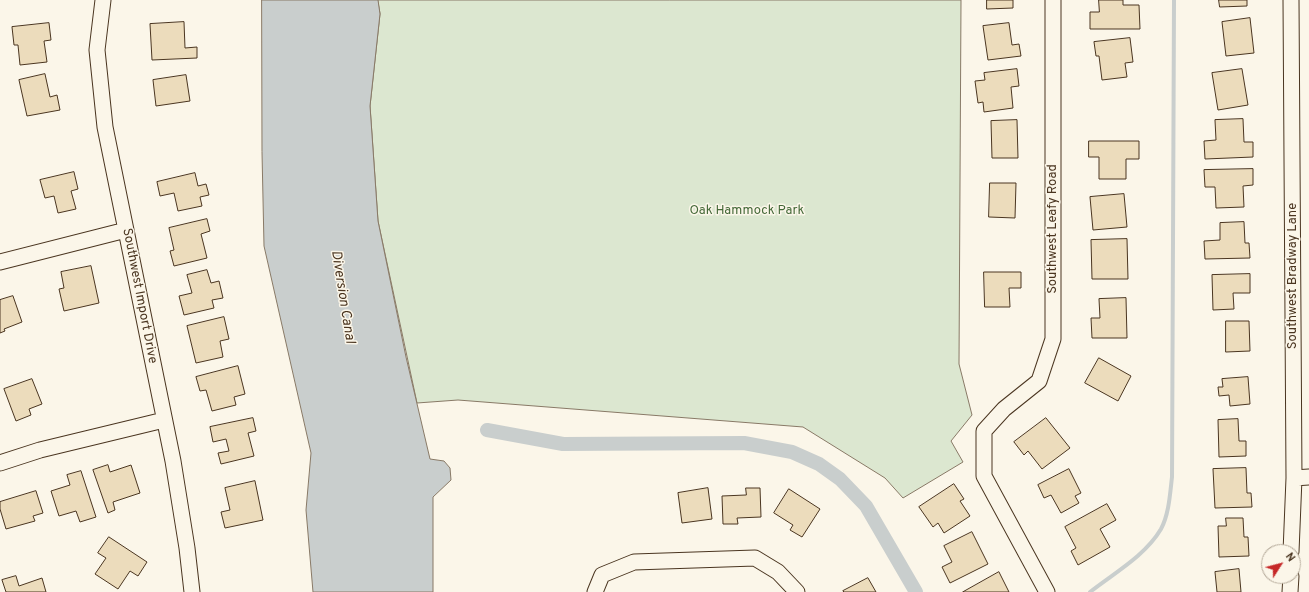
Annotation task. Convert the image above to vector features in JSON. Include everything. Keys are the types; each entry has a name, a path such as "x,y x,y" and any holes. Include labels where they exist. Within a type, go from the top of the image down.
{"street":[{"name":"Southwest Import Drive","path":"103,0 97,50 105,127 173,461 192,592"},
{"name":"Southwest Leafy Road","path":"1047,592 984,476 984,431 1004,409 1039,381 1053,339 1053,0"},
{"name":"Southwest Bradway Lane","path":"1291,0 1294,478 1292,544"},
{"path":"0,262 126,230"},
{"path":"0,463 40,450 164,420"},
{"path":"1294,478 1309,477"},
{"path":"595,592 602,575 634,562 755,558 778,572 797,592"}],"green space":[{"name":"Oak Hammock Park","path":"378,0 961,0 959,364 972,415 951,441 963,462 903,498 885,478 803,427 458,400 417,403 378,221 370,106 380,14"}],"water":[{"name":"Diversion Canal","path":"262,0 378,0 380,14 370,106 378,221 406,357 430,459 444,461 450,468 451,480 433,497 433,592 313,592 306,510 311,453 264,246 262,152"}],"building":[{"path":"987,0 1013,0 1013,8 987,9"},
{"path":"1099,0 1123,0 1123,5 1139,5 1140,29 1090,29 1090,12 1099,12"},
{"path":"1219,0 1247,0 1247,6 1220,7"},
{"path":"1250,18 1254,53 1226,56 1222,22"},
{"path":"184,22 185,48 197,47 197,58 152,60 150,24"},
{"path":"49,23 51,40 44,41 47,62 20,65 18,45 14,45 12,27"},
{"path":"1009,23 1012,45 1019,44 1021,56 988,60 983,26"},
{"path":"1130,38 1133,62 1125,63 1127,77 1102,80 1099,56 1096,56 1094,42"},
{"path":"1017,69 1019,86 1011,87 1013,108 984,112 983,102 978,103 975,81 985,80 984,73"},
{"path":"1242,69 1248,105 1218,110 1212,73"},
{"path":"45,74 50,97 57,95 60,110 27,116 19,80"},
{"path":"186,75 190,101 156,106 153,80"},
{"path":"1243,119 1244,142 1253,142 1253,157 1205,159 1204,141 1216,140 1215,120"},
{"path":"1017,120 1018,158 992,158 991,121"},
{"path":"1089,141 1139,141 1139,159 1126,159 1126,179 1099,179 1099,157 1089,157"},
{"path":"1253,169 1253,185 1243,186 1244,207 1216,208 1215,187 1205,187 1204,170"},
{"path":"74,172 78,189 71,191 76,209 58,213 54,196 45,198 40,180"},
{"path":"195,173 198,186 206,184 209,195 200,197 202,206 178,211 174,193 160,196 157,182"},
{"path":"990,183 1016,183 1015,218 989,217"},
{"path":"1124,194 1127,227 1093,230 1090,197"},
{"path":"207,219 210,231 201,234 207,258 174,266 170,251 174,250 169,228"},
{"path":"1244,222 1245,243 1249,243 1250,258 1205,259 1204,241 1220,240 1220,223"},
{"path":"1127,239 1128,279 1092,279 1091,240"},
{"path":"91,266 99,303 64,311 59,289 64,288 61,272"},
{"path":"207,270 211,283 219,281 223,298 212,300 214,308 184,315 179,296 192,293 187,275"},
{"path":"984,272 1021,272 1021,288 1009,288 1010,307 985,307"},
{"path":"1250,274 1250,293 1233,293 1234,309 1213,310 1212,275"},
{"path":"13,296 22,322 4,329 5,331 0,333 0,300"},
{"path":"1126,298 1127,338 1092,338 1091,318 1100,318 1099,299"},
{"path":"224,317 229,339 220,341 223,357 196,363 187,326"},
{"path":"1226,321 1249,321 1250,351 1226,352"},
{"path":"1099,358 1131,376 1118,401 1085,383"},
{"path":"238,366 245,394 234,397 236,405 212,411 206,390 200,391 196,377"},
{"path":"1248,377 1250,404 1230,406 1229,395 1219,396 1218,387 1223,387 1222,379"},
{"path":"32,379 42,404 29,409 31,415 16,421 4,389"},
{"path":"253,418 256,431 248,433 254,456 221,464 218,453 229,451 226,439 213,442 210,427"},
{"path":"1046,418 1070,448 1042,469 1028,451 1024,455 1014,442"},
{"path":"1238,419 1239,441 1246,441 1246,456 1219,457 1218,420"},
{"path":"108,465 110,472 131,465 140,493 113,502 115,510 108,513 93,470"},
{"path":"1246,468 1247,493 1251,493 1252,507 1215,508 1213,469"},
{"path":"1069,469 1081,493 1075,496 1079,503 1061,513 1051,495 1044,498 1038,485"},
{"path":"81,471 96,517 80,522 76,511 59,516 51,491 70,485 67,475"},
{"path":"255,481 263,520 225,528 221,512 230,510 225,488"},
{"path":"954,484 964,499 960,501 970,516 944,533 938,523 933,527 919,507"},
{"path":"708,488 712,519 682,523 678,493"},
{"path":"746,488 760,488 761,517 737,518 738,524 723,524 722,496 746,495"},
{"path":"789,489 820,509 802,537 790,530 793,525 774,513"},
{"path":"36,491 43,513 33,516 35,521 6,529 0,509 0,502"},
{"path":"1107,504 1116,520 1100,529 1110,547 1078,565 1071,551 1076,548 1065,527"},
{"path":"1226,518 1243,518 1244,537 1248,537 1249,556 1219,557 1218,526 1226,526"},
{"path":"972,532 988,564 950,583 942,567 952,562 944,546"},
{"path":"109,537 147,562 138,576 130,571 118,589 95,574 106,558 98,553"},
{"path":"1239,569 1241,592 1217,592 1215,572"},
{"path":"999,572 1009,592 963,592"},
{"path":"16,576 19,586 42,578 46,592 6,592 2,580"},
{"path":"868,578 876,592 843,591"}],"waterway":[{"path":"1090,592 1147,548 1164,523 1170,497 1172,477 1174,0"},
{"path":"487,430 563,444 744,443 792,452 819,464 840,479 866,506 916,592"}]}
